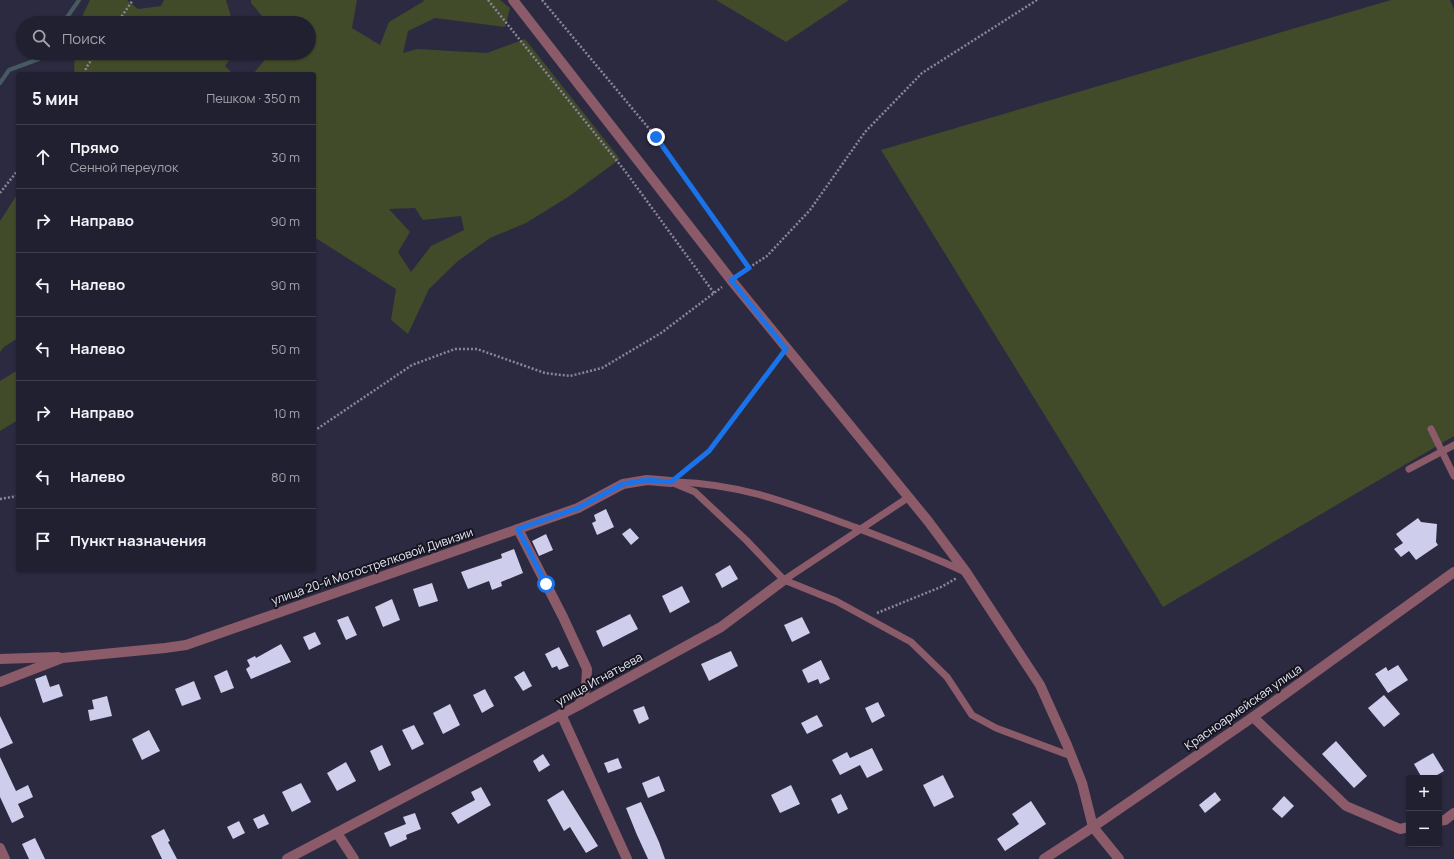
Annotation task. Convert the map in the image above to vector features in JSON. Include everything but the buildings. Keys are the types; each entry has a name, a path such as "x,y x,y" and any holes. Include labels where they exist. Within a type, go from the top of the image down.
{"street":[{"path":"513,0 731,280 786,349 909,497 966,572 1040,685 1072,756 1082,783 1093,827 1119,859"},
{"name":"улица 20-й Мотострелковой Дивизии","path":"0,659 74,656 186,645 578,508 623,484 647,480 671,482"},
{"path":"518,529 563,617 587,669 586,688 579,705"},
{"name":"Красноармейская улица","path":"1044,859 1253,717 1454,572"},
{"name":"улица Игнатьева","path":"287,859 579,705 721,627 784,580"},
{"name":"улица 20-й Мотострелковой Дивизии","path":"0,682 62,658 74,656"},
{"path":"561,714 627,859"},
{"path":"1253,717 1346,806 1400,829 1406,828"},
{"path":"1442,820 1454,813"},
{"path":"337,833 354,859"},
{"path":"0,848 5,859"}],"lane":[{"path":"1431,429 1454,476"},
{"path":"1408,469 1454,445"},
{"path":"671,482 708,483 782,500 926,554 966,572"},
{"path":"671,482 695,492 746,540 784,580 836,601 910,642 947,677 972,715 996,728 1072,756"},
{"name":"улица Игнатьева","path":"784,580 909,497"}],"path":[{"path":"122,16 133,0"},
{"path":"488,0 625,171 714,293"},
{"path":"542,0 656,137 749,268"},
{"path":"316,430 412,365 455,349 477,349 545,373 570,376 602,368 661,333 731,280 767,256 810,210 865,132 922,72 1037,0"},
{"path":"85,72 91,60"},
{"path":"0,193 16,173"},
{"path":"671,482 709,451 786,349"},
{"path":"0,499 16,496"},
{"path":"865,618 941,587 966,572"}],"green space":[{"path":"90,0 127,0 138,9 161,6 164,0 226,0 231,16 82,16"},
{"path":"251,0 357,0 352,28 380,45 389,22 424,1 423,0 500,0 510,8 505,27 435,18 408,31 403,53 417,49 487,53 525,39 620,159 568,197 526,223 490,238 458,261 429,289 408,334 391,320 396,289 316,238 316,72 255,72 265,60 316,60 316,16 262,16 251,3","holes":["415,208 423,220 461,216 464,230 431,246 411,272 398,252 410,232 389,209"]},
{"path":"716,0 849,0 786,42"},
{"path":"1391,0 1450,0 1454,10 1454,436 1163,607 881,150"},
{"path":"75,60 229,60 225,66 231,72 75,72"},
{"path":"16,196 16,339 4,347 0,352 0,221"},
{"path":"16,371 16,421 0,431 0,381"}],"waterway":[{"path":"68,16 79,0"},
{"path":"0,83 9,70 36,60"}],"route":[{"path":"546,584 518,529 578,508 623,484 647,480 671,482 709,451 786,349 731,280 749,268 656,137"}]}
